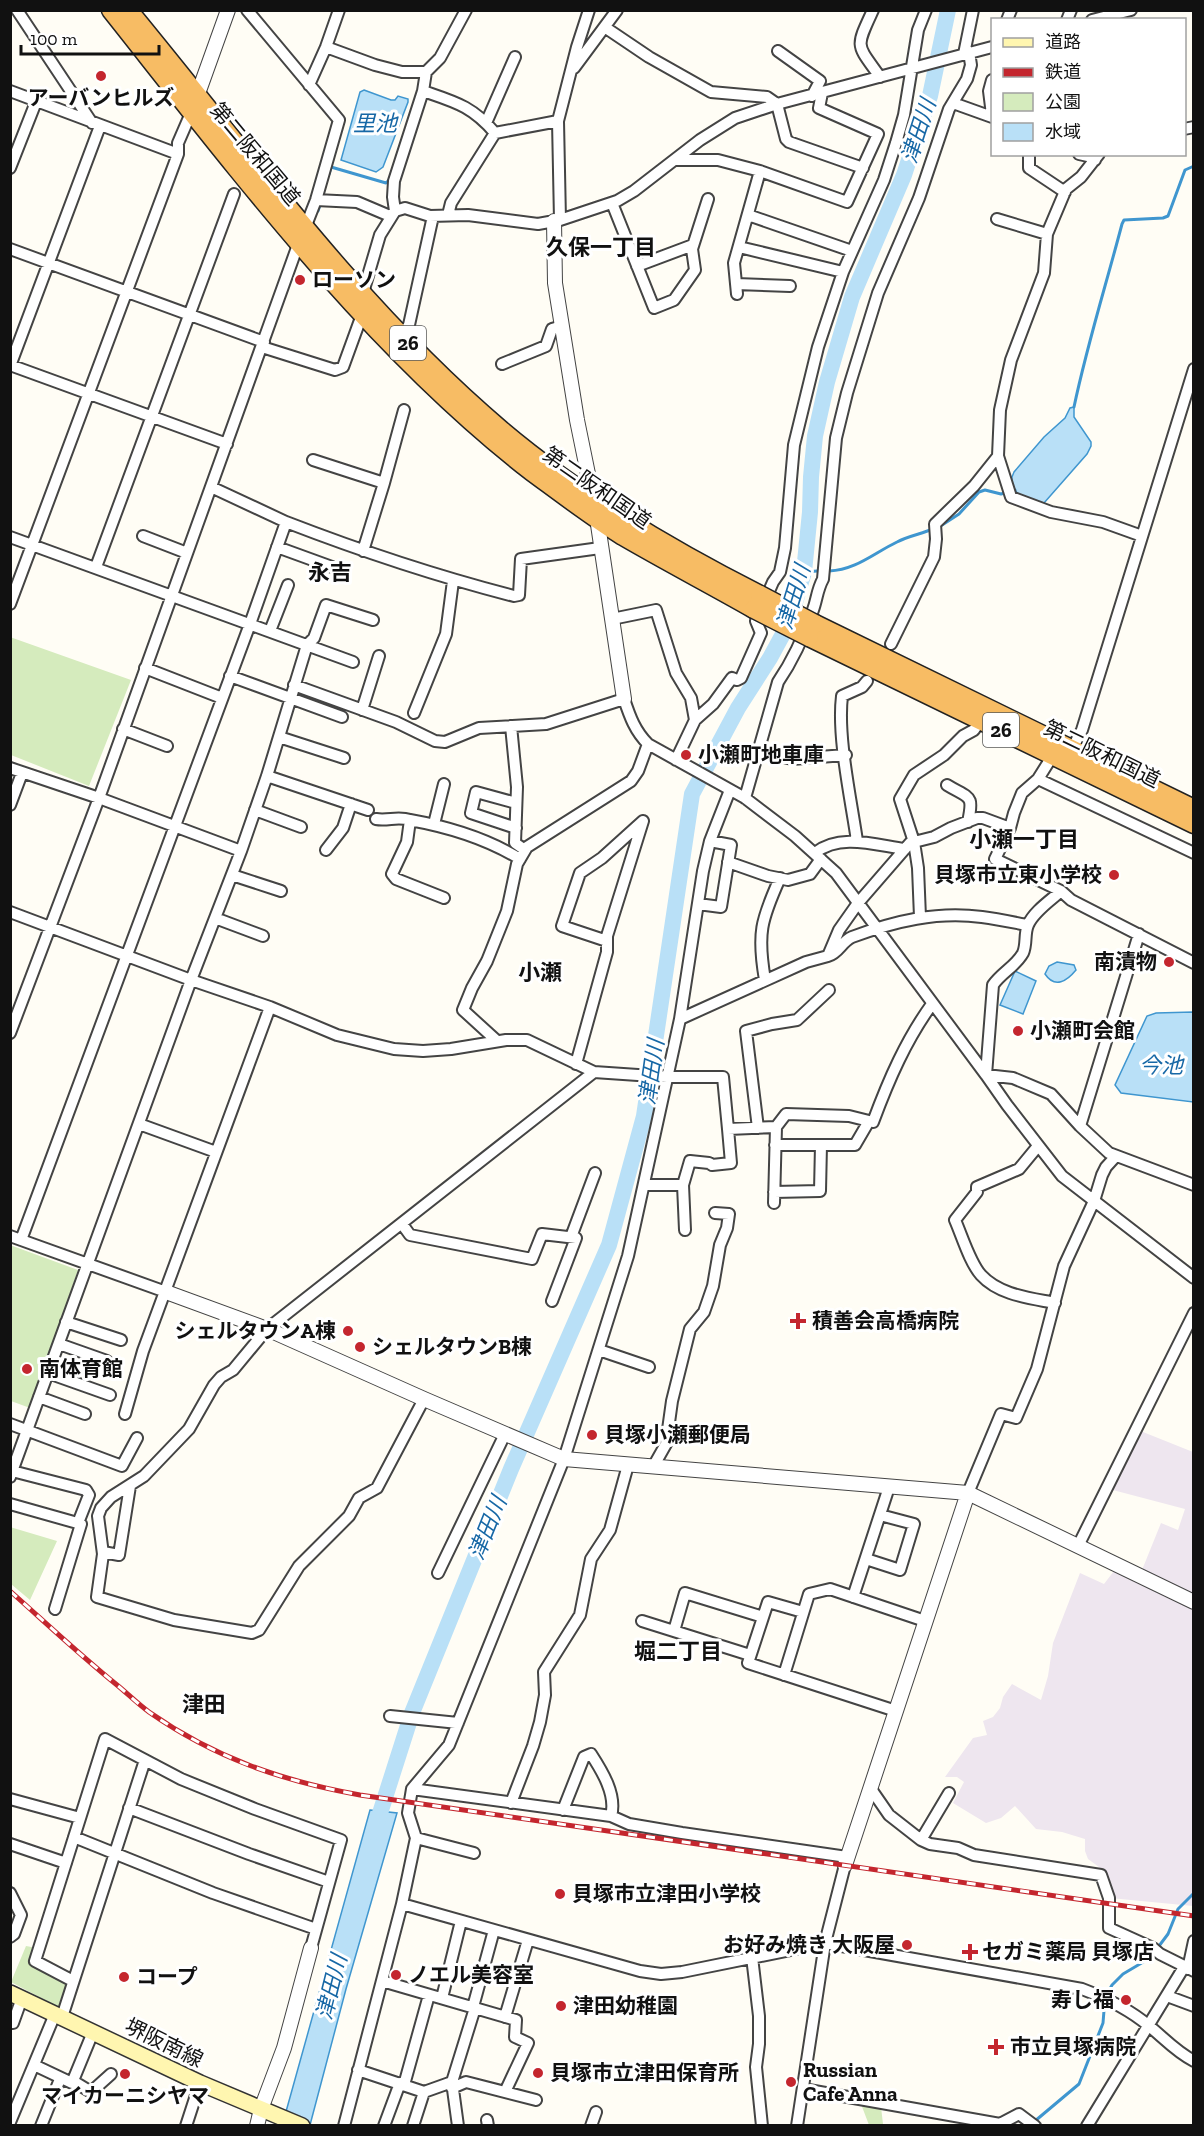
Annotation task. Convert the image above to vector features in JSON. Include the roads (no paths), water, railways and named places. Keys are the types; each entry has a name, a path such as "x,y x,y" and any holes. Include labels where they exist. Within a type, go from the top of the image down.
{"highway":[{"name":"26","path":"99,10 117,32 145,53"},
{"name":"第二阪和国道","path":"111,10 191,113 302,235 445,379 499,428 557,474 757,602"},
{"name":"第二阪和国道","path":"128,10 137,18 198,95 363,314 416,370 531,470 597,519 666,561 757,602 981,720 1194,824"},
{"name":"第二阪和国道","path":"812,631 1072,749 1194,809"}],"main road":[{"name":"堺阪南線","path":"16,1995 200,2083 302,2126"}],"street":[{"path":"17,10 96,125"},
{"path":"10,604 178,154 178,143 198,95 228,10"},
{"path":"10,1033 99,798 316,200 339,120 247,10"},
{"path":"309,85 339,10"},
{"path":"10,249 335,370 344,367 363,314 362,293 380,235 392,213 394,181 423,91 426,72 440,58 466,10"},
{"path":"589,10 558,121 555,283 577,420 597,519 624,699 632,722 639,735 648,744 745,798 836,873 1006,1105 1062,1176 1194,1278"},
{"path":"571,72 606,28 617,10"},
{"path":"873,10 859,39 860,46 880,77"},
{"path":"676,760 695,720 713,704 732,678 737,680 741,678 761,633 756,621 773,582 780,572 785,548 794,445 818,347 843,272 890,162 904,115 918,30 926,10"},
{"path":"745,798 778,682 800,644 814,607 816,591 823,579 836,438 863,336 894,250 919,198 942,126 967,79 971,65 967,53 973,10"},
{"path":"1100,18 1131,10"},
{"path":"606,28 649,57 711,92 767,97 777,104 786,139 789,142 863,168"},
{"path":"326,46 375,65 402,72 426,72"},
{"path":"316,200 357,202 392,213 405,208 433,216 496,217 538,224 557,220 612,203 634,191 700,140 735,118 777,104 991,47"},
{"path":"675,160 718,160 760,171 848,202 878,134 819,108 817,94 820,81 778,51"},
{"path":"486,123 515,57"},
{"path":"991,84 989,91 991,104"},
{"path":"10,91 178,154"},
{"path":"423,91 464,106 495,133"},
{"path":"10,168 36,102"},
{"path":"953,103 991,115"},
{"path":"448,215 452,203 495,133 558,121"},
{"path":"96,125 11,365 227,444"},
{"path":"1029,156 1029,168 1065,192"},
{"path":"1097,157 1065,192 1047,234 1044,273 1011,360 1000,410 998,456 1010,494 1051,512 1102,522 1142,536"},
{"path":"760,171 734,263 737,289 790,286"},
{"path":"96,567 234,194"},
{"path":"612,203 654,308 674,300 695,270 692,249 708,199"},
{"path":"748,215 852,251"},
{"path":"402,336 409,325 433,216"},
{"path":"997,219 1047,234"},
{"path":"637,266 693,245"},
{"path":"739,247 843,272"},
{"path":"502,364 546,346 552,329 562,326"},
{"path":"1194,369 1082,730 1072,749 1053,755 1038,779 1022,793 1010,828 995,859 1061,891 1071,900 1194,963"},
{"path":"363,551 404,410"},
{"path":"891,644 934,558 935,524 974,486 998,456"},
{"path":"313,460 384,483"},
{"path":"211,487 286,522 363,551 453,580 514,596 519,595 521,559 600,548"},
{"path":"286,522 126,956 16,1238 267,1329 564,1459 968,1493 1194,1602"},
{"path":"143,536 187,553"},
{"path":"10,537 353,662"},
{"path":"277,547 332,567"},
{"path":"414,713 446,634 453,580"},
{"path":"270,631 288,585"},
{"path":"78,1523 89,1495 86,1490 11,1474 191,980 241,851 267,776 307,645 314,638 326,605 373,620"},
{"path":"612,619 656,610 676,673 691,698 695,720"},
{"path":"362,710 379,656"},
{"path":"145,668 222,699"},
{"path":"230,676 290,700 342,717"},
{"path":"857,841 846,755 842,696 862,687 867,681"},
{"path":"294,685 396,722 435,741 445,742 478,728 546,724 624,699"},
{"path":"920,917 915,842 900,799 914,775 944,755 963,736 974,730 981,720"},
{"path":"512,726 516,802 515,843 523,855"},
{"path":"123,729 167,746"},
{"path":"279,737 344,758"},
{"path":"497,1041 463,1010 487,961 507,911 527,847 631,781 638,771 648,744"},
{"path":"759,751 792,759 846,755"},
{"path":"10,768 99,798 241,851"},
{"path":"10,805 22,772"},
{"path":"267,776 351,804 385,821 402,817 434,824 523,855"},
{"path":"1038,779 1194,853"},
{"path":"434,824 444,784"},
{"path":"947,785 972,803 968,822"},
{"path":"344,2126 402,1904 416,1838 408,1813 412,1789 449,1745 458,1723 564,1459 628,1256 680,1019 710,841 730,790"},
{"path":"516,802 476,792 471,813 516,828"},
{"path":"326,850 343,828 351,804"},
{"path":"255,810 301,828"},
{"path":"828,956 839,930 858,903 910,843 934,837 983,818 1010,828"},
{"path":"410,820 407,842 392,874 396,879 444,898"},
{"path":"576,1064 607,952 607,941 607,936 643,821 602,858 580,873 562,926 607,941"},
{"path":"698,904 721,907 731,845 710,841"},
{"path":"728,862 768,876 788,880 810,874 822,847 857,841 904,849"},
{"path":"232,875 281,891"},
{"path":"765,980 761,957 762,925 765,911 780,878"},
{"path":"986,1075 993,985 1022,955 1028,925 1033,917 1061,891"},
{"path":"10,912 270,1007 337,1035 394,1049 423,1051 497,1041 526,1040 594,1072 667,1077 723,1077 731,1163 712,1165 690,1161 684,1185 685,1230"},
{"path":"680,1019 806,962 835,954 848,938 902,920 946,915 982,916 1028,925"},
{"path":"215,918 263,936"},
{"path":"1080,1126 1139,934"},
{"path":"758,1128 746,1031 797,1020 829,990"},
{"path":"821,1145 820,1191 774,1197 776,1127 786,1114 849,1116 873,1122 890,1077 914,1029 933,1004"},
{"path":"125,1414 143,1351 270,1007"},
{"path":"424,1399 377,1488 359,1498 350,1516 299,1566 259,1630 252,1633 213,1628 174,1620 100,1600 97,1597 103,1552 98,1516 101,1508 111,1497 144,1476 189,1429 221,1377 233,1370 267,1329 594,1072"},
{"path":"986,1075 1013,1078 1051,1094 1109,1153 1194,1185"},
{"path":"775,1145 855,1145 869,1121"},
{"path":"139,1124 216,1152"},
{"path":"728,1129 776,1127"},
{"path":"1038,1146 1019,1169 977,1187 976,1192 955,1220 981,1275 997,1287 1021,1296 1055,1303"},
{"path":"797,2126 825,1943 846,1861 968,1493 1001,1414 1016,1418 1037,1369 1064,1266 1094,1201 1102,1175 1116,1156"},
{"path":"552,1302 577,1238 595,1173"},
{"path":"644,1185 684,1185"},
{"path":"653,1467 666,1444 672,1401 690,1329 704,1312 713,1286 720,1245 727,1228 729,1214 715,1213"},
{"path":"402,1224 410,1234 532,1259 542,1234 577,1238"},
{"path":"1078,1546 1194,1313"},
{"path":"66,1322 121,1340"},
{"path":"59,1344 107,1361"},
{"path":"599,1350 649,1367"},
{"path":"48,1373 110,1395"},
{"path":"39,1397 85,1414"},
{"path":"10,1424 122,1466 137,1438"},
{"path":"438,1573 505,1434"},
{"path":"511,1803 540,1722 545,1695 544,1672 580,1615 591,1559 610,1530 628,1465"},
{"path":"103,1552 118,1555 130,1486"},
{"path":"853,1597 890,1487"},
{"path":"10,1504 81,1524 55,1609"},
{"path":"866,1559 900,1570 914,1524 880,1515"},
{"path":"784,1675 808,1594 830,1589 926,1621"},
{"path":"674,1631 685,1593 763,1617"},
{"path":"803,1612 768,1602 747,1663 896,1711"},
{"path":"642,1621 750,1654"},
{"path":"390,1716 458,1723"},
{"path":"73,1981 35,1961 105,1739 181,1779 341,1840 284,2048 257,2126"},
{"path":"563,1810 584,1757 591,1754 602,1773 611,1797 613,1808 611,1816"},
{"path":"10,2122 33,2066 73,1981 145,1760"},
{"path":"412,1789 611,1816 629,1824 846,1861"},
{"path":"871,1789 890,1815 921,1840 930,1844 958,1848 974,1855 1101,1875 1109,1904 1109,1928 1153,1948 1188,1969"},
{"path":"921,1840 949,1793"},
{"path":"10,1799 80,1818"},
{"path":"129,1808 329,1882"},
{"path":"74,1837 213,1893 316,1929"},
{"path":"416,1838 474,1853"},
{"path":"10,1844 66,1863"},
{"path":"10,1893 21,1915 14,1934 10,1937"},
{"path":"402,1904 640,1971 662,1974 825,1943 1082,1989 1107,1999 1148,2024 1180,2054 1194,2061"},
{"path":"442,1998 461,1921"},
{"path":"458,2126 452,2085 494,1930"},
{"path":"506,2017 528,1940"},
{"path":"1087,2126 1148,2024 1188,1969 1194,1941"},
{"path":"752,1957 759,2016 756,2067 762,2126"},
{"path":"382,1981 516,2020 514,2037 528,2043 505,2092"},
{"path":"10,2023 12,2023 16,1995"},
{"path":"384,2126 402,2084 429,1995"},
{"path":"1167,1996 1194,2006"},
{"path":"73,2081 93,2032"},
{"path":"33,2066 60,2079 72,2083 73,2081 91,2092 111,2074"},
{"path":"358,2070 424,2092 466,2082 537,2100"},
{"path":"41,2126 60,2079"},
{"path":"186,2126 200,2083"},
{"path":"803,2089 1000,2124 1018,2114 1035,2126"},
{"path":"412,2126 424,2092"},
{"path":"591,2126 596,2112"}],"water":[{"name":"里池","path":"364,90 391,100 395,100 398,96 408,99 383,167 376,172 341,160 360,92"},
{"path":"1074,407 1074,417 1091,442 1087,454 1044,503 1031,501 1019,495 1012,485 1014,472 1044,437 1065,418 1070,408"},
{"path":"1057,962 1074,965 1076,970 1061,982 1053,981 1045,974 1049,966"},
{"path":"1015,971 1036,981 1023,1014 1000,1005"},
{"name":"今池","path":"1193,1012 1193,1102 1121,1093 1115,1085 1147,1016 1156,1013"},
{"path":"370,1810 397,1813 346,1989 310,2125 282,2126"}],"waterway":[{"name":"津田川","path":"374,1832 412,1713 511,1469 609,1245 644,1116 692,794 738,708 789,623 804,572 815,436 827,382 852,297 904,175 930,96 948,10"},
{"path":"1074,407 1122,224 1124,220 1168,216 1185,170 1194,166"},
{"path":"329,174 331,167 386,183 389,180"},
{"path":"318,211 320,205"},
{"path":"939,527 959,514 979,492 985,490 1001,494 1015,490"},
{"path":"829,571 848,568 901,540 933,529"},
{"path":"804,572 817,571"},
{"path":"1035,2121 1079,2084 1103,2023 1105,1998 1112,1985 1123,1974 1150,1958 1168,1934 1178,1909 1194,1893"}],"railway":[{"path":"10,1591 149,1712 224,1755 303,1783 360,1795 1194,1916"}],"place":[{"name":"アーバンヒルズ","path":"101,76"},
{"name":"ローソン","path":"300,280"},
{"name":"小瀬町地車庫","path":"686,755"},
{"name":"貝塚市立東小学校","path":"1114,875"},
{"name":"南漬物","path":"1169,962"},
{"name":"小瀬町会館","path":"1018,1031"},
{"name":"積善会高橋病院","path":"798,1321"},
{"name":"シェルタウンA棟","path":"348,1331"},
{"name":"シェルタウンB棟","path":"360,1347"},
{"name":"南体育館","path":"27,1369"},
{"name":"貝塚小瀬郵便局","path":"592,1435"},
{"name":"貝塚市立津田小学校","path":"560,1894"},
{"name":"お好み焼き 大阪屋","path":"907,1945"},
{"name":"セガミ薬局 貝塚店","path":"970,1952"},
{"name":"ノエル美容室","path":"396,1975"},
{"name":"コープ","path":"124,1977"},
{"name":"寿し福","path":"1126,2000"},
{"name":"津田幼稚園","path":"561,2006"},
{"name":"市立貝塚病院","path":"996,2047"},
{"name":"貝塚市立津田保育所","path":"538,2073"},
{"name":"マイカーニシヤマ","path":"125,2074"},
{"name":"Russian Cafe Anna","path":"791,2082"}],"district":[{"name":"久保一丁目","path":"601,247"},
{"name":"永吉","path":"330,572"},
{"name":"小瀬一丁目","path":"1024,839"},
{"name":"小瀬","path":"540,972"},
{"name":"堀二丁目","path":"678,1651"},
{"name":"津田","path":"204,1704"}]}
